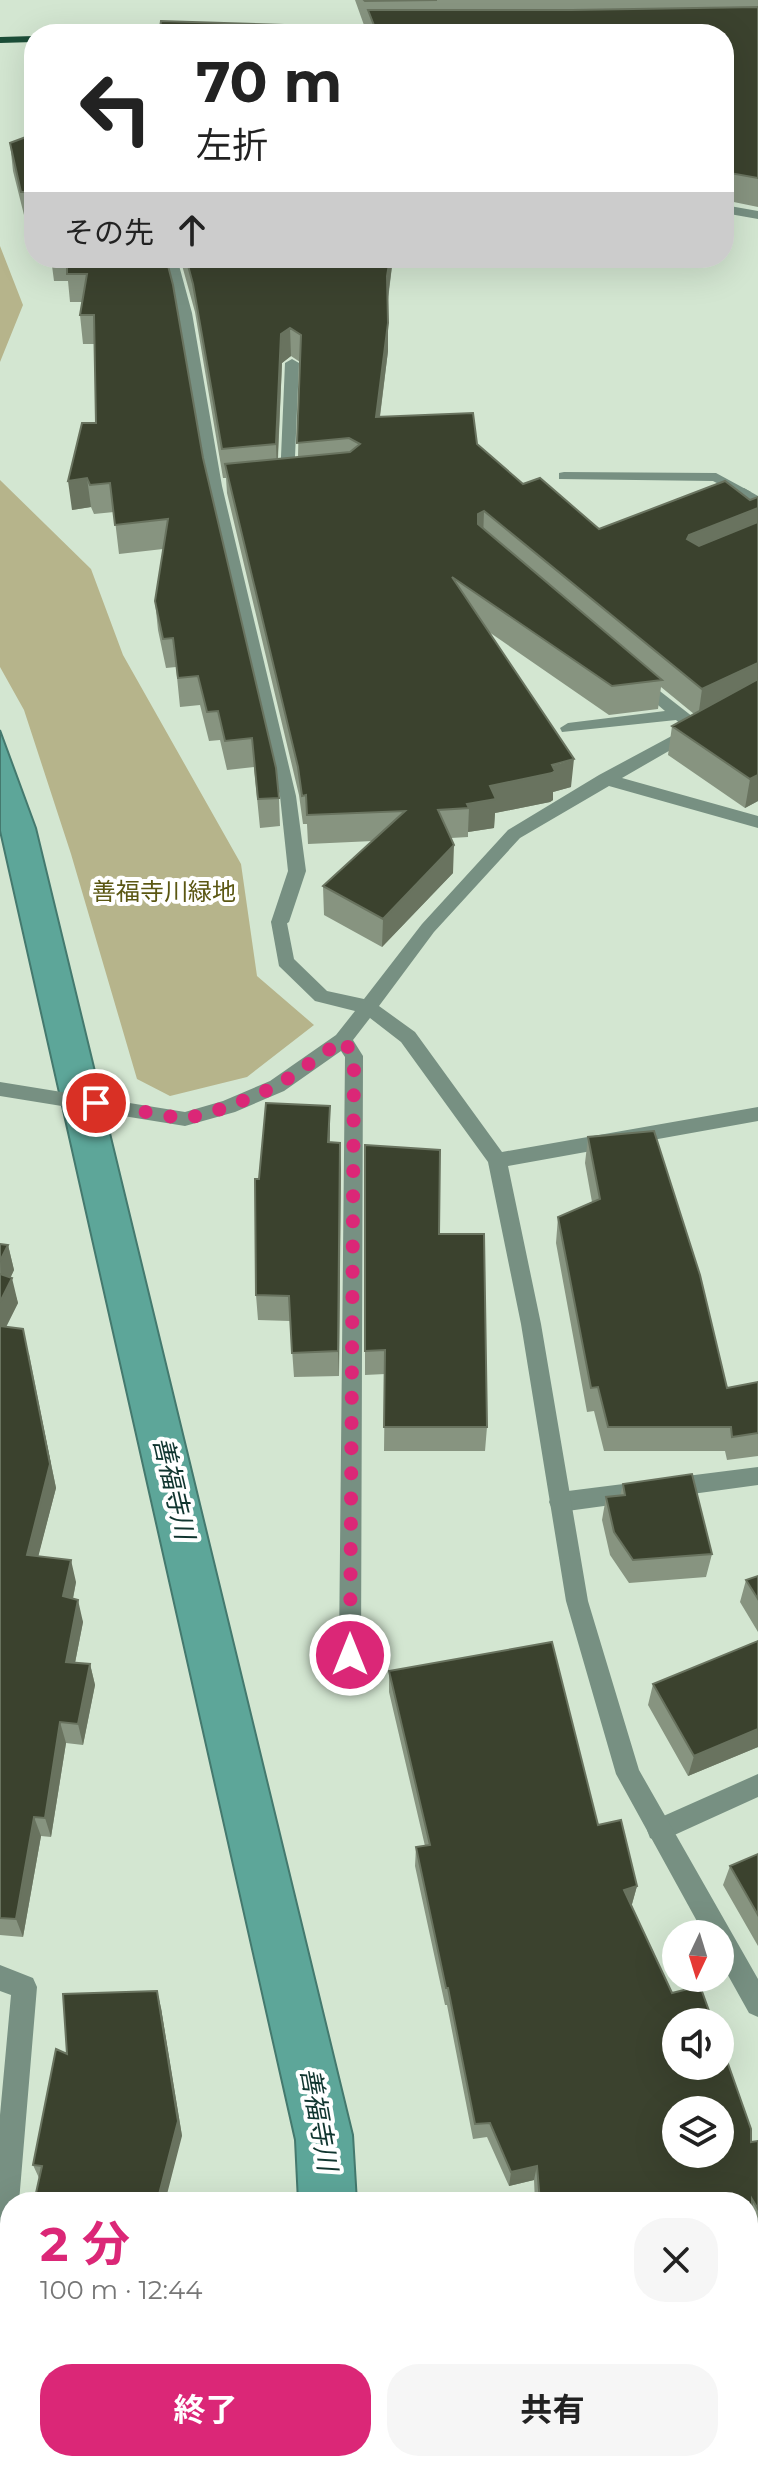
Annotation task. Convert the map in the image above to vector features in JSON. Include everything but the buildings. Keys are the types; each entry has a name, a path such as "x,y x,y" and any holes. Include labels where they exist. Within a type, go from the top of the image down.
{"main road":[{"path":"0,40 24,39"}],"street":[{"path":"734,211 758,215"},
{"path":"173,268 288,796 297,871 280,922 285,961 321,996 367,1007 408,1037 497,1160 531,1324 577,1601 628,1774 710,1920"},
{"path":"287,480 292,363"},
{"path":"564,476 716,477 751,490 758,503"},
{"path":"5,1090 153,1111 185,1119 228,1107 277,1086 343,1040 428,928 514,834 702,725 680,714 623,665"},
{"path":"568,728 680,714"},
{"path":"605,779 758,822"},
{"path":"325,1662 350,1655 354,1056 343,1040"},
{"path":"497,1160 758,1114"},
{"path":"560,1502 758,1476"},
{"path":"659,1830 758,1785"},
{"path":"734,1962 758,2004"},
{"path":"0,1978 24,1987 6,2192"}],"green space":[{"path":"0,246 23,305 0,362"},
{"name":"善福寺川緑地","path":"0,480 91,569 123,655 241,864 257,976 314,1025 247,1077 170,1096 137,1079 71,854 24,710 0,667"}],"water":[{"name":"善福寺川","path":"0,730 36,828 353,2135 356,2192 298,2192 295,2140 0,831"}],"route":[{"path":"96,1103 185,1119 228,1107 277,1086 343,1040 354,1056 350,1655"}]}
